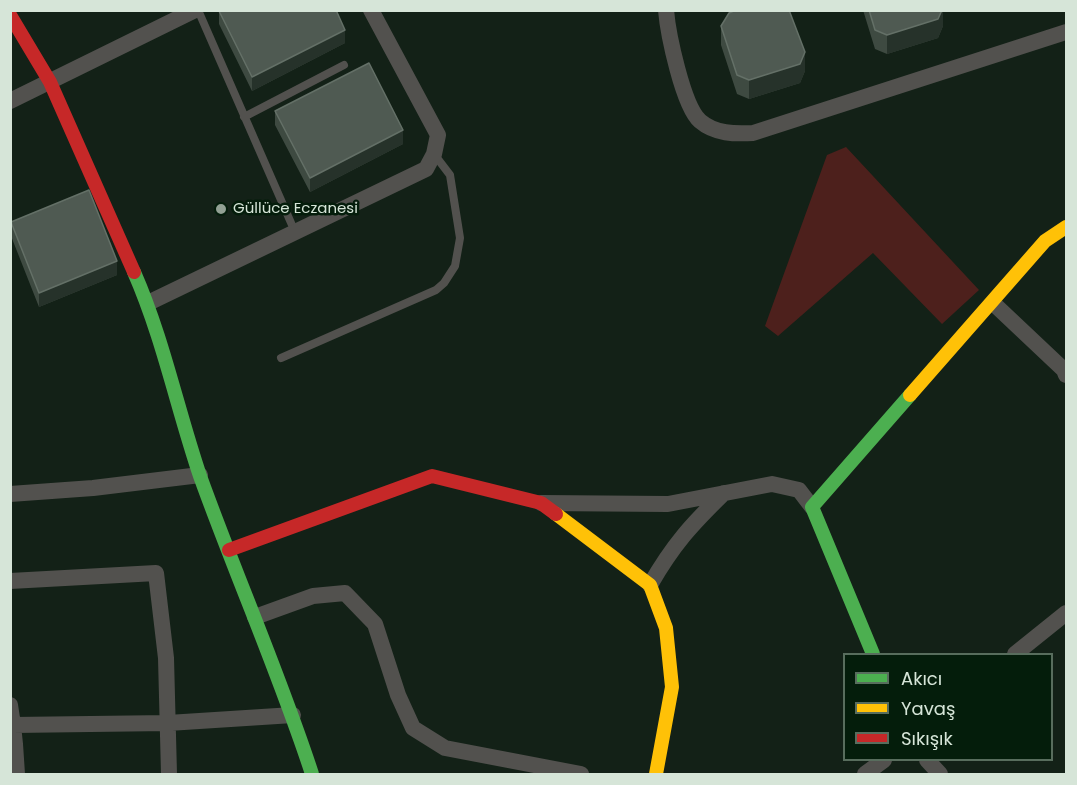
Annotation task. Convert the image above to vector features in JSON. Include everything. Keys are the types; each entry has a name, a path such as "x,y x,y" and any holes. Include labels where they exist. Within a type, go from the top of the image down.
{"street":[{"path":"10,101 196,10"},
{"path":"148,303 426,169 434,154 438,135 371,10"},
{"path":"666,10 668,33 691,109 700,121 716,130 735,134 753,133 1066,32"},
{"path":"10,15 50,82 148,303 200,475 292,715 312,774"},
{"path":"812,507 1045,242 1066,227"},
{"path":"993,303 1064,370 1066,375"},
{"path":"10,494 93,489 200,475"},
{"path":"229,550 432,476 541,503 668,504 772,484 799,490 812,507 873,653"},
{"path":"650,585 667,554 690,525 724,493"},
{"path":"541,503 650,585 666,628 672,687 656,774"},
{"path":"10,581 156,573 166,658 169,774"},
{"path":"255,617 313,596 345,593 375,624 398,695 413,728 445,748 581,774"},
{"path":"1016,653 1066,613"},
{"path":"10,705 17,774"},
{"path":"13,725 168,723 292,715"},
{"path":"865,774 881,761"},
{"path":"929,761 940,774"}],"lane":[{"path":"196,10 295,232"},
{"path":"244,117 344,65"},
{"path":"281,358 436,290 450,275 458,257 460,238 450,175 434,154"}],"shaded area":[{"path":"846,147 979,290 942,324 873,253 778,336 765,326 827,155"}],"building":[{"path":"336,10 345,30 252,77 219,11"},
{"path":"736,10 789,10 805,52 800,64 749,80 737,75 721,26 729,13"},
{"path":"869,10 942,10 938,19 887,35 875,30"},
{"path":"369,63 403,130 310,178 275,111"},
{"path":"89,190 117,261 39,293 11,222"}],"traffic: fast":[{"path":"134,272 162,348 200,476 286,699 312,774"},
{"path":"873,653 812,507 910,395"}],"traffic: slow":[{"path":"910,395 1045,241 1066,227"},
{"path":"556,514 650,585 666,628 672,687 656,774"}],"traffic: jam":[{"path":"10,15 50,82 134,272"},
{"path":"229,550 432,476 541,503 556,514"}],"place":[{"name":"Güllüce Eczanesi","path":"221,209"}]}
